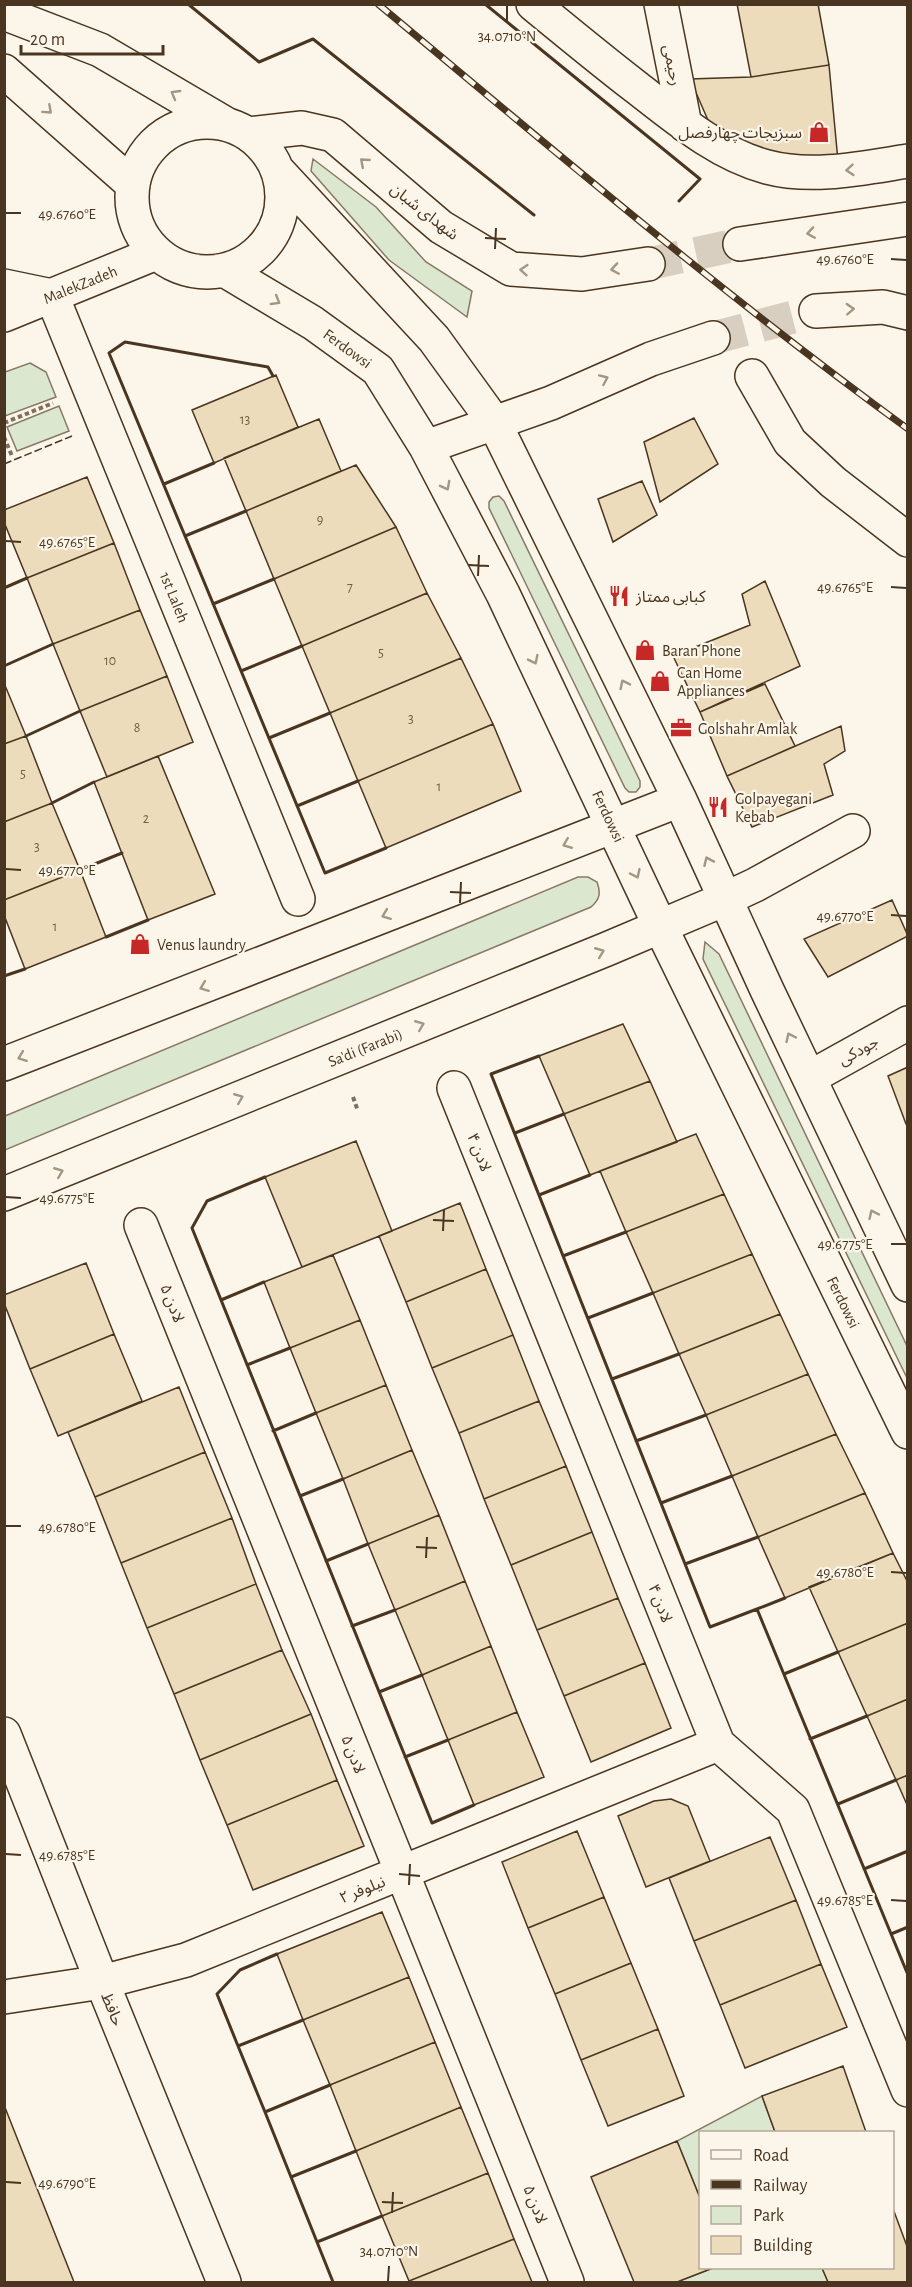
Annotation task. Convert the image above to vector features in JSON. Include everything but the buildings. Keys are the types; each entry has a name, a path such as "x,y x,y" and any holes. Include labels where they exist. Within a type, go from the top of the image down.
{"street":[{"path":"533,4 685,125 738,157 769,168 804,172 852,170 908,161"},
{"name":"رحیمی","path":"661,4 685,125"},
{"path":"4,13 100,50 237,129 266,151 279,172 434,339 494,422 680,800 908,1285"},
{"path":"4,71 133,185"},
{"path":"237,129 201,122 177,128 156,142 141,161 133,185 133,210 141,233 156,253 177,267 201,273 226,271 249,261 267,244 278,222 283,197 279,172"},
{"name":"شهدای شبان","path":"237,129 302,128 333,135 441,228 511,269 582,274 648,264"},
{"path":"740,244 908,219"},
{"name":"MalekZadeh","path":"4,315 156,253"},
{"name":"Ferdowsi","path":"226,271 313,322 378,370 426,447 503,594 660,926 908,1432"},
{"path":"4,286 52,296"},
{"name":"1st Laleh","path":"52,296 298,899"},
{"path":"816,311 883,307 908,313"},
{"path":"426,447 550,403 651,359 713,338"},
{"path":"752,376 790,442 833,482 908,540"},
{"path":"4,1064 680,800"},
{"name":"Sa'di (Farabi)","path":"4,1194 725,899 853,831"},
{"name":"جودکی","path":"809,1078 908,1023"},
{"name":"لادن ۴","path":"454,1088 718,1744 793,1810 908,2090"},
{"name":"لادن ۵","path":"141,1225 567,2283"},
{"name":"حافظ","path":"4,1734 224,2283"},
{"name":"نیلوفر ۲","path":"4,1997 102,1982 186,1960 718,1744"}],"path":[{"path":"4,423 62,399"},
{"path":"4,437 12,456"}],"green space":[{"path":"313,159 376,207 426,262 472,291 467,317 389,260 311,171"},
{"path":"30,363 46,372 56,397 5,416 5,372"},
{"path":"59,406 69,431 17,451 7,427"},
{"path":"499,496 504,501 640,781 640,787 636,792 629,792 625,788 489,508 489,502 493,497"},
{"path":"578,877 588,877 597,882 599,896 591,907 5,1150 5,1116"},
{"path":"705,942 719,954 907,1346 907,1378 703,959"},
{"path":"762,2096 775,2131 699,2131 699,2196 677,2141"},
{"path":"710,2269 822,2269 828,2282 677,2282"}],"tunnel":[{"path":"648,264 740,244"},
{"path":"713,338 816,311"}],"railway":[{"path":"378,4 772,327 908,429"}],"fence":[{"path":"4,464 72,436"}],"wall":[{"path":"188,4 259,62 313,39 534,215"},
{"path":"485,4 700,179 679,201"},
{"path":"273,376 268,367 125,342 109,353 325,873 386,848"},
{"path":"164,484 214,463"},
{"path":"185,536 246,511"},
{"path":"4,588 27,578"},
{"path":"213,604 274,579"},
{"path":"4,666 53,644"},
{"path":"241,671 302,646"},
{"path":"26,736 80,711"},
{"path":"269,738 330,713"},
{"path":"297,806 358,781"},
{"path":"52,803 94,782"},
{"path":"80,870 122,853"},
{"path":"106,937 148,920"},
{"path":"4,976 25,969"},
{"path":"539,1056 491,1074 710,1627 757,1609"},
{"path":"515,1133 564,1114"},
{"path":"539,1195 590,1175"},
{"path":"265,1177 207,1201 192,1228 432,1823 474,1805"},
{"path":"563,1256 626,1232"},
{"path":"221,1300 264,1282"},
{"path":"588,1318 653,1293"},
{"path":"247,1365 290,1348"},
{"path":"612,1379 679,1354"},
{"path":"273,1431 316,1413"},
{"path":"636,1441 706,1415"},
{"path":"661,1503 732,1476"},
{"path":"300,1496 343,1479"},
{"path":"685,1564 758,1537"},
{"path":"326,1561 368,1544"},
{"path":"785,1598 757,1609 908,1975"},
{"path":"352,1626 395,1610"},
{"path":"784,1674 838,1652"},
{"path":"379,1692 422,1675"},
{"path":"810,1739 867,1716"},
{"path":"405,1757 448,1740"},
{"path":"838,1804 896,1780"},
{"path":"864,1869 908,1851"},
{"path":"891,1934 908,1927"},
{"path":"277,1954 240,1970 217,1994 238,2046 303,2020"},
{"path":"238,2046 265,2112 330,2085"},
{"path":"265,2112 333,2282"},
{"path":"291,2177 356,2151"},
{"path":"317,2242 382,2216"}],"place":[{"name":"سبزیجات چهارفصل","path":"819,132"},
{"name":"کبابی ممتاز","path":"619,596"},
{"name":"Baran Phone","path":"645,650"},
{"name":"Can Home Appliances","path":"660,681"},
{"name":"Golshahr Amlak","path":"681,728"},
{"name":"Golpayegani Kebab","path":"718,807"},
{"name":"Venus laundry","path":"140,944"}]}
